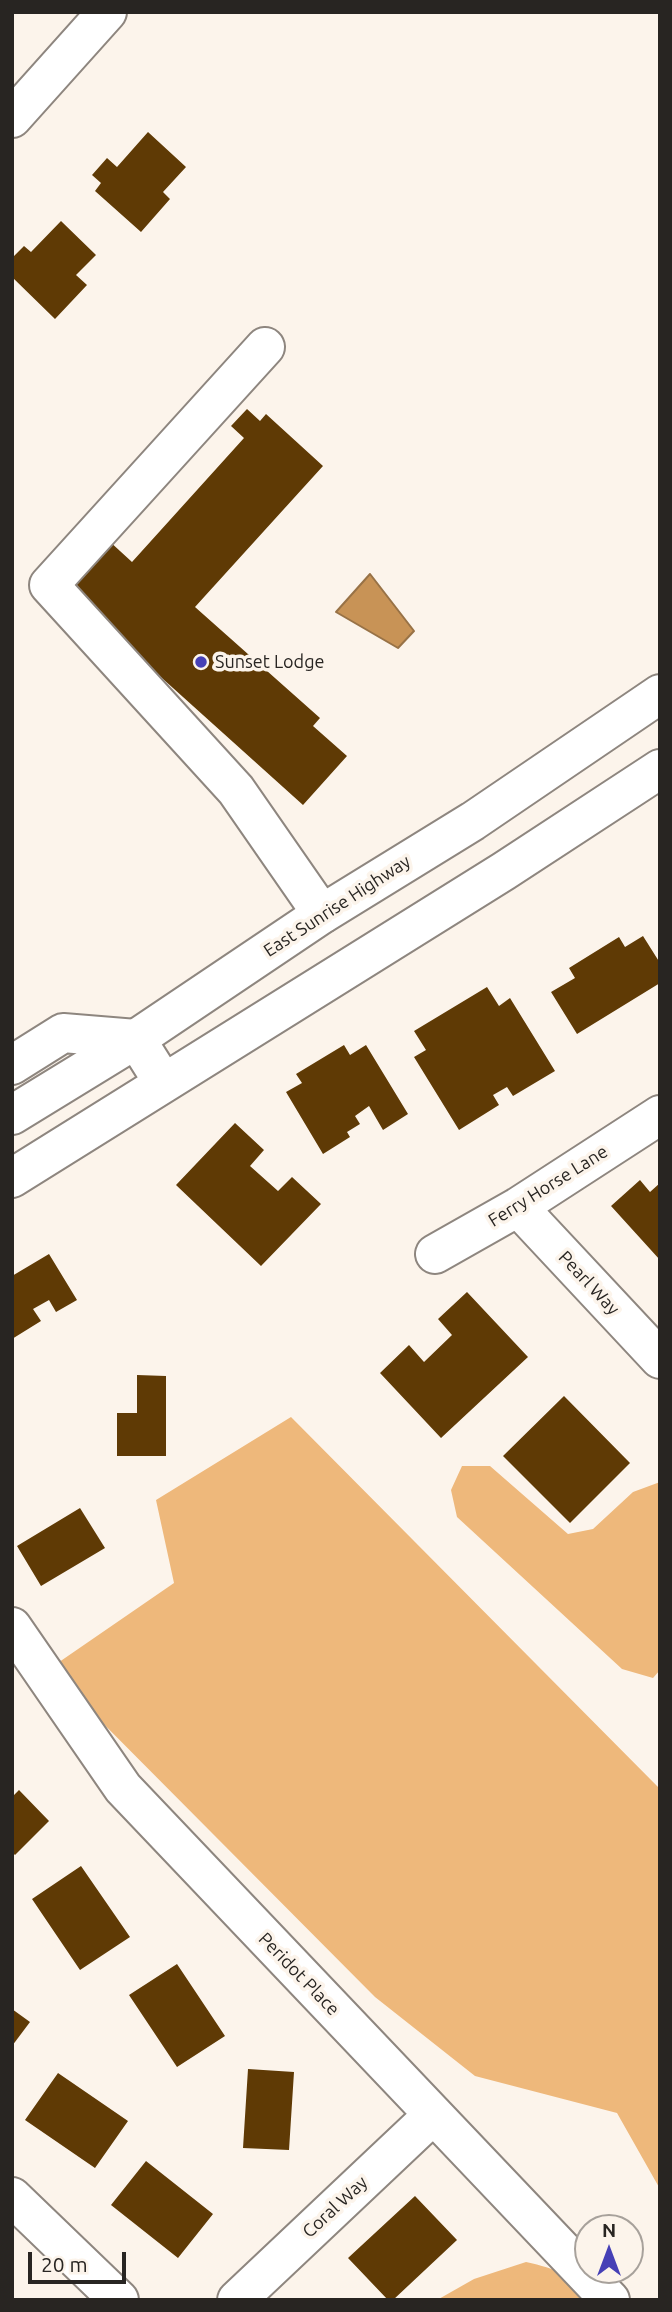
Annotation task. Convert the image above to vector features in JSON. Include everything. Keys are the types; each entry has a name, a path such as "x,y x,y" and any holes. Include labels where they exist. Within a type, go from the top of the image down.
{"street":[{"path":"12,118 107,12"},
{"path":"265,347 49,585 236,790 322,914"},
{"name":"East Sunrise Highway","path":"12,1115 136,1039 322,914 472,821 660,694"},
{"path":"12,1178 504,871 660,769"},
{"path":"12,1065 63,1033 136,1039 163,1082"},
{"name":"Ferry Horse Lane","path":"435,1254 518,1207 660,1115"},
{"name":"Pearl Way","path":"518,1207 660,1359"},
{"name":"Peridot Place","path":"12,1627 123,1788 610,2300"},
{"name":"Coral Way","path":"237,2300 433,2115"},
{"path":"12,2197 118,2300"}],"shaded area":[{"path":"370,574 414,631 398,648 336,612"},
{"path":"291,1417 660,1789 660,2189 617,2113 475,2076 375,1997 49,1669 174,1583 156,1500"},
{"path":"462,1466 490,1466 568,1534 593,1529 633,1492 660,1482 660,1670 653,1678 622,1669 457,1517 451,1490"},
{"path":"526,2262 546,2267 570,2278 591,2300 437,2300 474,2279"}],"building":[{"path":"148,132 186,167 163,192 170,199 141,232 95,191 101,183 92,175 107,158 117,167"},
{"path":"61,221 96,255 76,275 87,285 55,319 12,277 12,258 24,246 31,252"},
{"name":"Sunset Lodge","path":"247,409 260,421 266,414 323,466 195,607 320,718 313,726 347,756 303,805 63,589 108,540 132,562 244,438 231,426"},
{"path":"643,936 660,963 660,983 577,1034 551,992 575,978 569,968 619,937 625,947"},
{"path":"487,987 499,1006 510,998 555,1071 513,1096 507,1087 493,1095 499,1105 459,1130 414,1057 426,1050 414,1031"},
{"path":"344,1045 350,1055 366,1045 408,1114 383,1130 369,1106 355,1116 360,1124 347,1132 350,1137 323,1154 286,1092 302,1083 296,1074"},
{"path":"235,1123 264,1150 250,1166 278,1191 292,1177 321,1204 261,1266 176,1185"},
{"path":"640,1180 650,1192 660,1183 660,1260 611,1206"},
{"path":"49,1254 77,1300 56,1312 49,1300 33,1309 41,1321 12,1339 12,1276"},
{"path":"467,1292 528,1357 441,1438 380,1373 409,1345 424,1362 452,1335 438,1319"},
{"path":"137,1375 166,1376 166,1456 117,1456 117,1413 137,1413"},
{"path":"564,1396 630,1463 570,1523 503,1456"},
{"path":"80,1508 105,1548 41,1586 17,1546"},
{"path":"19,1790 49,1821 15,1855 12,1852 12,1797"},
{"path":"81,1866 130,1937 80,1970 32,1899"},
{"path":"177,1964 225,2036 177,2067 129,1995"},
{"path":"12,2009 30,2022 12,2046"},
{"path":"248,2069 294,2072 289,2150 243,2148"},
{"path":"58,2073 128,2121 95,2168 25,2120"},
{"path":"146,2161 213,2214 178,2258 111,2205"},
{"path":"415,2196 457,2240 393,2300 388,2300 348,2258"}],"place":[{"name":"Sunset Lodge","path":"201,662"}]}
